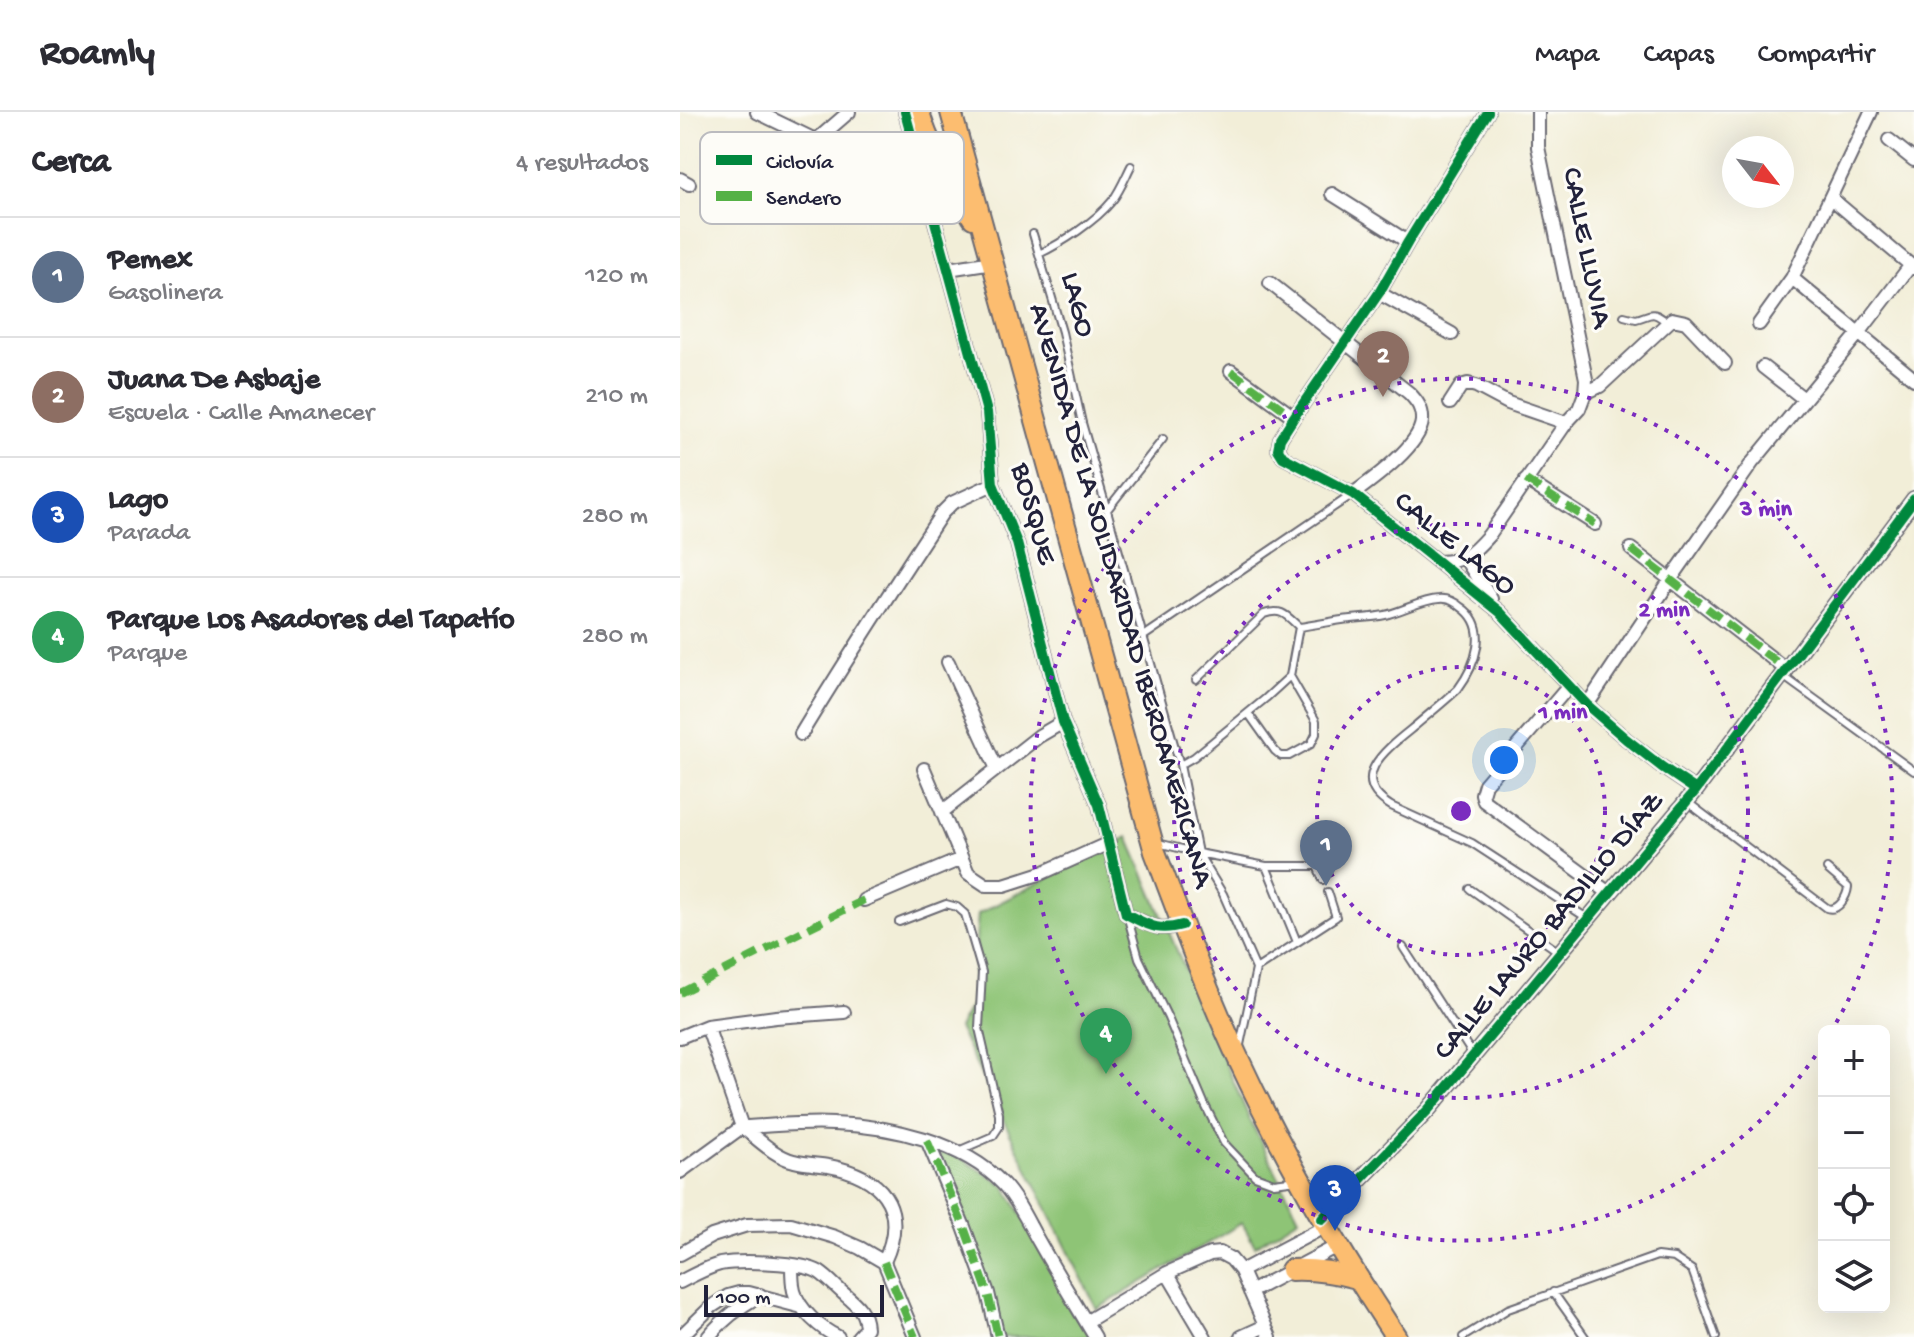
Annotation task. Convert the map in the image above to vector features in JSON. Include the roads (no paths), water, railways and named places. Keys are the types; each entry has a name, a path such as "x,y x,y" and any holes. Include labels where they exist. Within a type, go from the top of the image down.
{"highway":[{"name":"AVENIDA DE LA SOLIDARIDAD IBEROAMERICANA","path":"951,112 957,132"},
{"name":"AVENIDA DE LA SOLIDARIDAD IBEROAMERICANA","path":"964,158 1152,842 1182,925 1237,1056 1300,1179 1337,1246 1394,1336"},
{"path":"964,205 991,254"},
{"path":"1291,1270 1313,1269 1357,1278"}],"street":[{"path":"757,112 798,132"},
{"path":"825,132 849,112"},
{"name":"BOSQUE","path":"905,112 917,123"},
{"path":"1231,371 1294,417 1379,293 1488,112"},
{"name":"CALLE LLUVIA","path":"1538,112 1538,147 1586,379 1585,393"},
{"path":"1759,324 1792,278 1871,112"},
{"path":"1889,140 1914,160"},
{"path":"1332,194 1408,242"},
{"path":"1587,705 1752,463 1912,267 1831,198"},
{"name":"BOSQUE","path":"938,224 987,412 993,484 1017,543 1063,722 1099,805 1126,914"},
{"path":"948,269 991,254"},
{"path":"1792,278 1914,379"},
{"path":"1270,283 1418,403 1422,420 1415,438 1389,468 1353,494"},
{"path":"1379,293 1452,334"},
{"path":"1438,562 1465,558 1489,535 1566,423 1579,409 1585,393 1600,386 1674,321 1686,322 1725,363"},
{"path":"1763,367 1804,399"},
{"path":"1450,403 1461,386 1468,384 1508,403 1566,423"},
{"name":"CALLE LAGO","path":"1294,417 1280,439 1278,449 1283,457 1353,494 1500,612 1587,705 1662,767 1691,796"},
{"path":"1526,480 1595,524"},
{"path":"801,734 942,513 952,503 993,484"},
{"name":"CALLE LAURO BADILLO DÍAZ","path":"1324,1222 1428,1110 1691,796 1914,499"},
{"path":"1631,549 1785,673"},
{"path":"1465,558 1500,612"},
{"path":"948,662 997,769"},
{"path":"1569,686 1485,784 1482,794 1484,801 1609,893"},
{"path":"942,812 1039,736 1063,722"},
{"path":"924,769 968,873 986,885 1004,885 1042,873 1109,843"},
{"path":"864,900 961,859"},
{"path":"1126,914 1166,930 1182,925"},
{"path":"680,1037 707,1026 844,1012"},
{"path":"707,1026 742,1127 793,1161 818,1163 861,1175 878,1186 889,1200 891,1248 884,1262"},
{"path":"680,1172 742,1127 833,1123 878,1128 958,1151 980,1164 1004,1185 1095,1337"},
{"path":"927,1140 988,1293 998,1337"},
{"path":"1241,1271 1324,1222"},
{"path":"680,1254 728,1230 747,1225 791,1224 835,1237 884,1262 915,1337"},
{"path":"1250,1292 1337,1246"},
{"path":"1086,1322 1167,1273 1215,1253 1231,1259 1241,1271 1268,1331 1241,1337"},
{"path":"680,1282 724,1263 807,1267 819,1272 859,1307 865,1317 862,1332"},
{"path":"792,1265 794,1293 802,1307 825,1331 838,1337"},
{"path":"1167,1273 1205,1337"},
{"path":"680,1337 711,1307 739,1293 760,1295 802,1307"},
{"path":"708,1337 720,1322 760,1295"}],"lane":[{"path":"1039,254 1099,215 1113,199 1131,166"},
{"name":"LAGO","path":"1033,234 1062,332 1082,423 1180,765 1198,853 1223,894 1256,969"},
{"path":"1624,316 1636,319 1648,313 1674,321"},
{"path":"1107,510 1163,439"},
{"path":"1144,636 1353,494"},
{"path":"1299,627 1386,615 1436,599 1446,599 1468,612 1476,624 1477,647 1467,677 1458,689 1387,749 1374,766 1371,784 1381,800 1472,843 1587,918"},
{"path":"1196,680 1264,614 1275,610 1284,613 1299,627"},
{"path":"1180,765 1194,757 1290,676 1299,627"},
{"path":"1785,673 1914,771"},
{"path":"1248,713 1281,756 1289,756 1311,744 1316,734 1316,721 1290,676"},
{"path":"1691,796 1832,910 1836,909 1848,887 1827,869"},
{"path":"1152,842 1266,866 1317,866 1323,880"},
{"path":"1266,866 1297,942"},
{"path":"1470,889 1559,952"},
{"path":"1237,1056 1256,969 1336,917 1328,892"},
{"path":"899,922 946,904 957,907 965,914 982,972 979,1028 999,1114 999,1127 993,1136 958,1151"},
{"name":"BOSQUE","path":"1126,914 1139,958 1224,1143 1255,1176 1266,1182 1300,1179"},
{"path":"1403,947 1474,1055"},
{"path":"1463,1337 1508,1309 1657,1256 1674,1258 1692,1270 1716,1337"},
{"path":"1553,1292 1585,1337"}],"place":[{"name":"Juana De Asbaje","path":"1383,397"},
{"name":"Pemex","path":"1326,886"},
{"name":"Parque Los Asadores del Tapatío","path":"1106,1074"},
{"name":"Lago","path":"1335,1231"}]}
